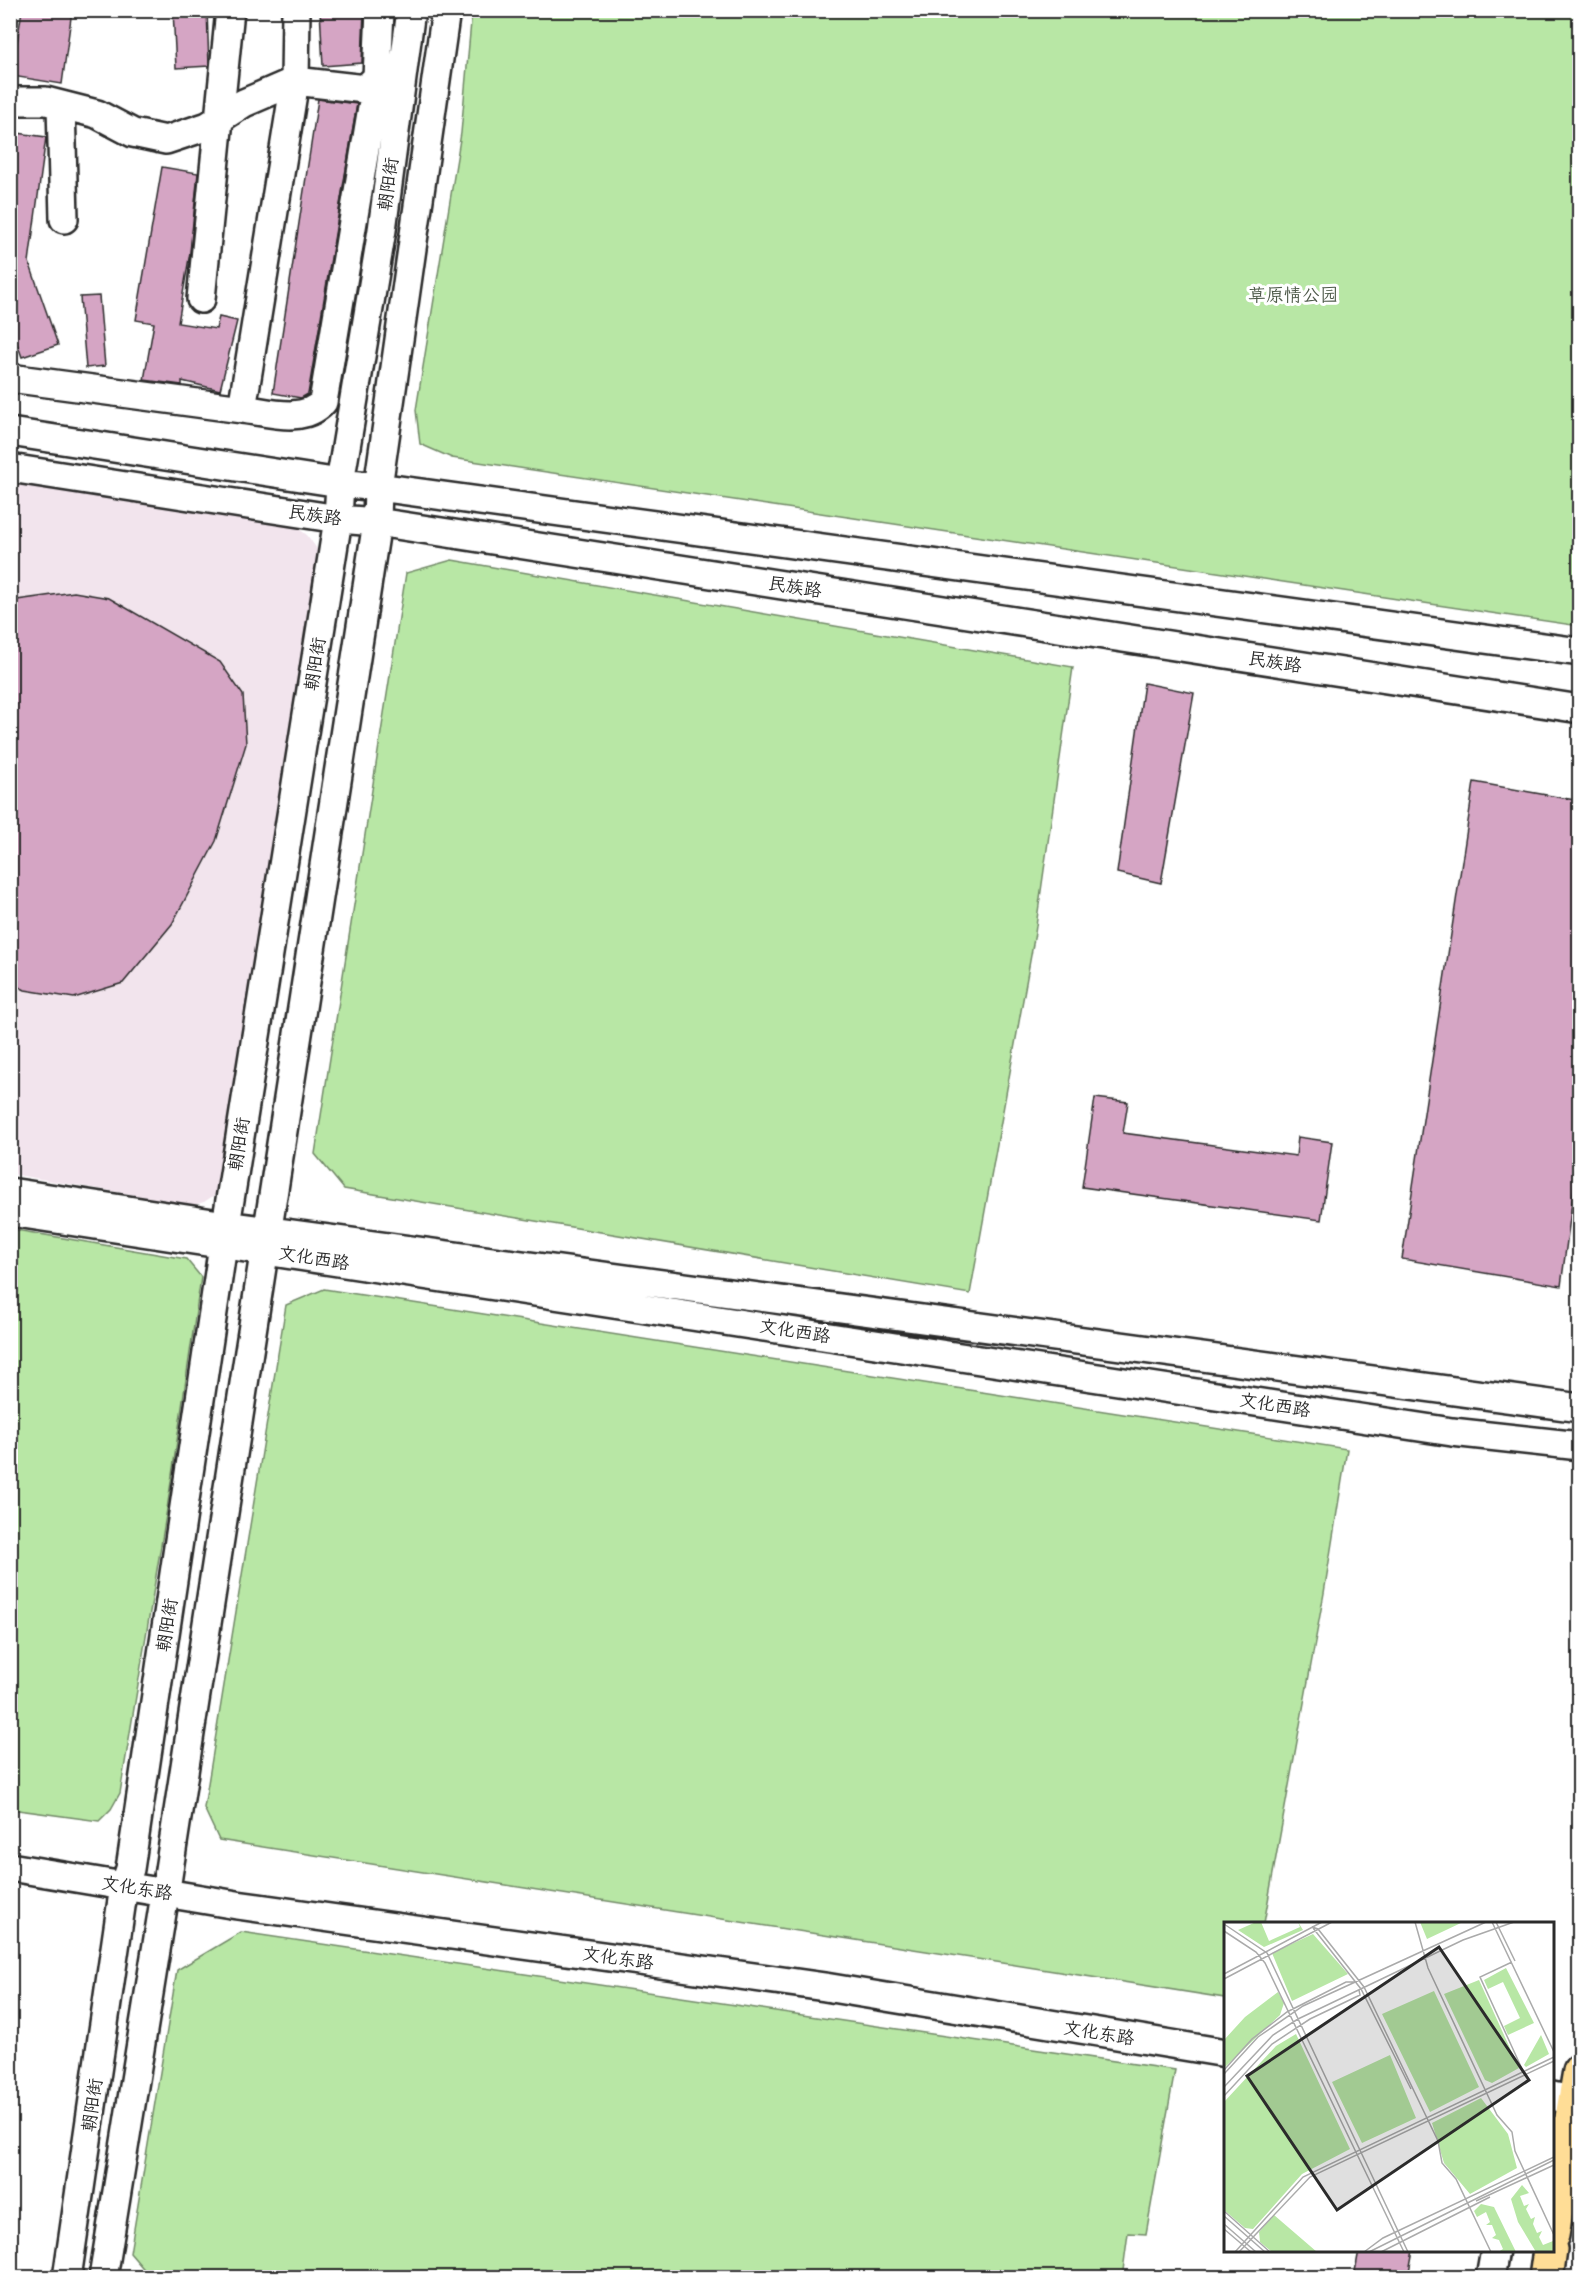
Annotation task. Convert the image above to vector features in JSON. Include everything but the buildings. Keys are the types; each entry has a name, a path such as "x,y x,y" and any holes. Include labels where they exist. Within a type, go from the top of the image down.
{"main road":[{"path":"1554,2219 1568,2108"},
{"path":"1546,2277 1550,2252"}],"street":[{"path":"201,299 230,10"},
{"path":"242,409 295,81 296,10"},
{"path":"10,378 242,409 301,415 316,410 323,402 377,77 380,10"},
{"name":"朝阳街","path":"67,2277 225,1235 338,519 340,483 382,231 411,10"},
{"name":"朝阳街","path":"103,2277 377,522 378,487 446,10"},
{"path":"10,101 46,101 97,114 133,133 166,140 208,126 244,103 295,81 365,90 377,77"},
{"path":"61,105 64,219"},
{"name":"民族路","path":"10,432 340,483 1580,652"},
{"name":"民族路","path":"10,468 338,519 377,522 1580,709"},
{"name":"文化西路","path":"10,1192 225,1235"},
{"name":"文化西路","path":"10,1212 266,1241 1452,1432 1580,1446"},
{"name":"文化西路","path":"266,1241 1580,1408"},
{"name":"文化东路","path":"10,1852 127,1878 1224,2054"},
{"name":"文化东路","path":"10,1868 127,1878"},
{"name":"文化东路","path":"166,1884 826,1970 1224,2037"},
{"path":"1490,2277 1495,2252"}],"shaded area":[{"path":"10,483 295,526 307,535 322,556 219,1192 204,1202 193,1205 11,1174"}],"green space":[{"name":"草原情公园","path":"472,11 1579,11 1579,626 452,458 420,444 416,410 461,133"},
{"path":"452,560 1073,667 1035,933 970,1294 344,1189 315,1154 406,573"},
{"path":"10,1229 186,1259 201,1277 167,1509 120,1793 111,1809 99,1821 11,1809"},
{"path":"324,1289 1347,1449 1324,1593 1264,1922 1224,1922 1224,1998 219,1840 204,1808 286,1305"},
{"path":"241,1932 1175,2070 1146,2234 1128,2233 1122,2278 171,2278 148,2274 130,2253 177,1970"}]}
